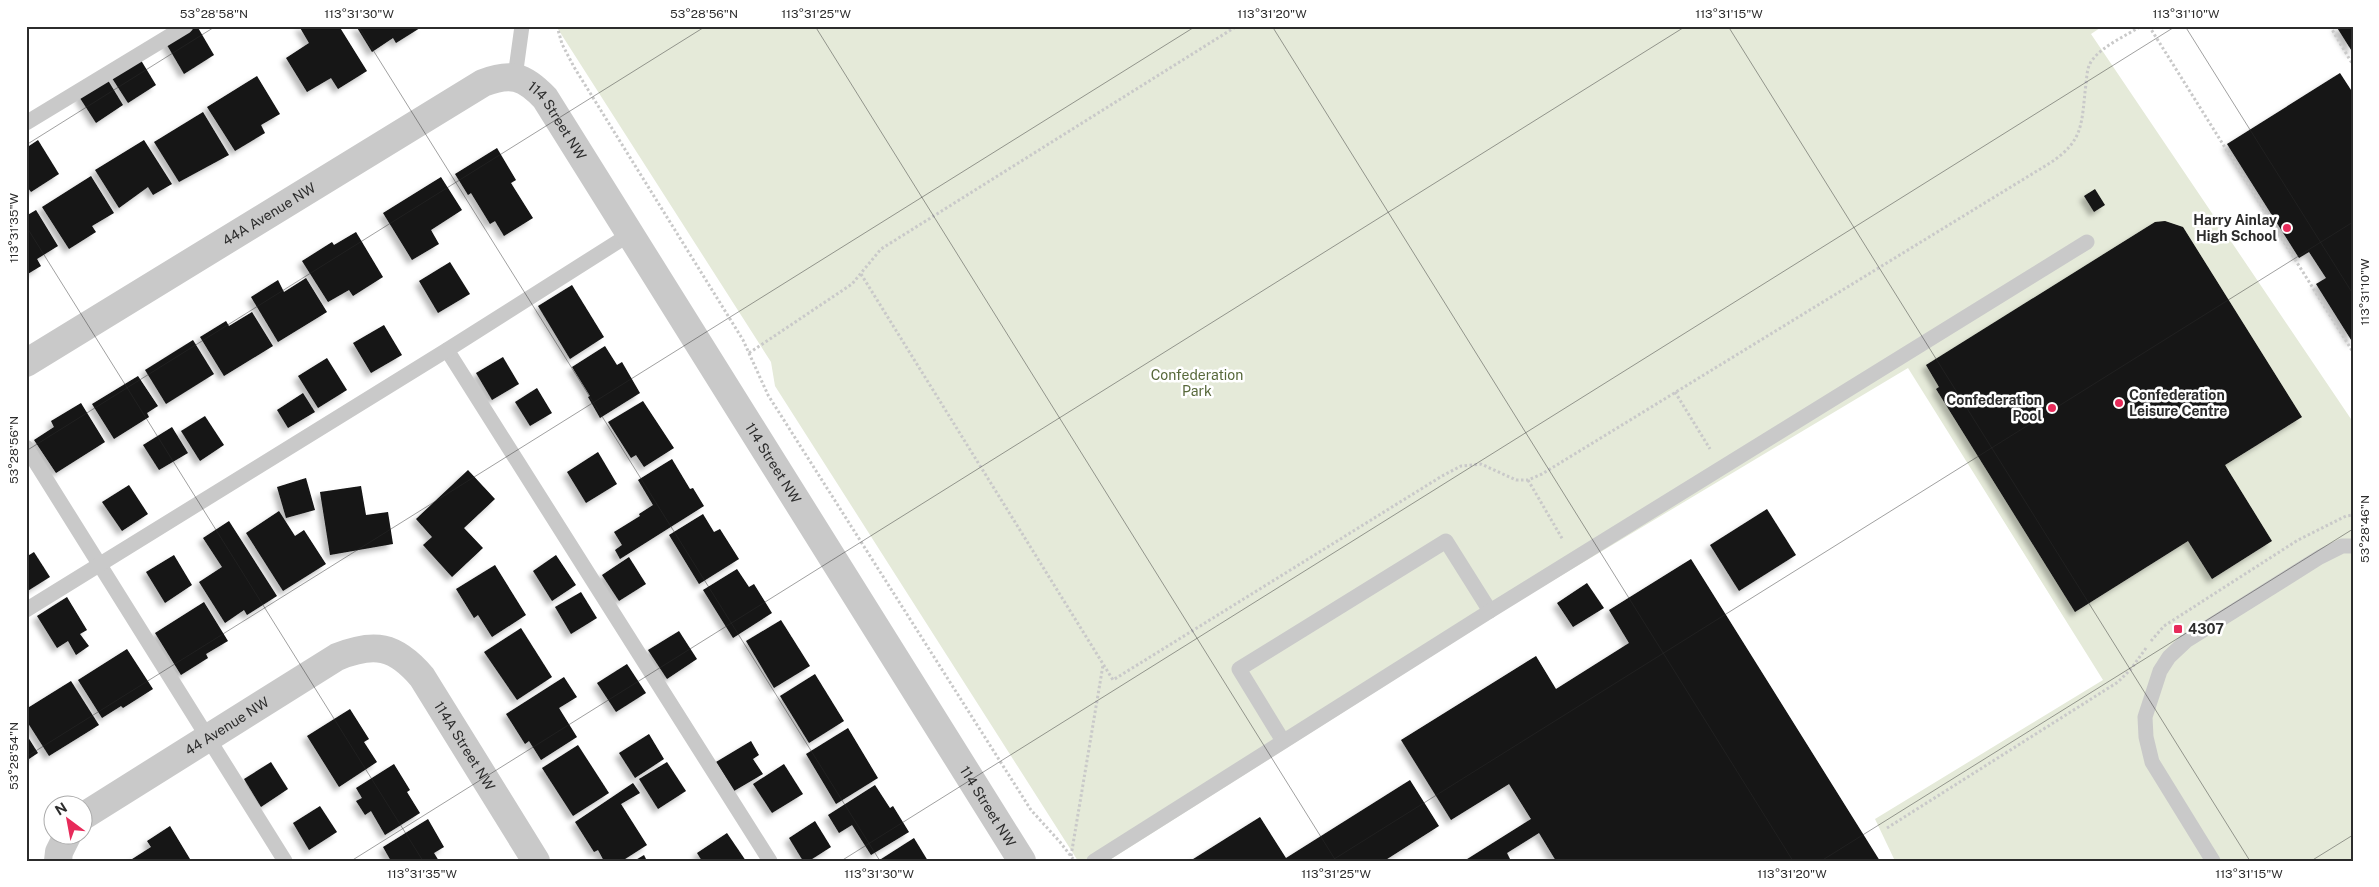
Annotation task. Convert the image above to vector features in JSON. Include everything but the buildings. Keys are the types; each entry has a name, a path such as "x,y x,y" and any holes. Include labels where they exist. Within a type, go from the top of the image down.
{"street":[{"name":"44A Avenue NW","path":"26,363 483,83 500,76 515,77"},
{"name":"114 Street NW","path":"515,77 532,84 545,98 1022,861"},
{"name":"44 Avenue NW","path":"92,811 337,657 364,648 378,647"},
{"name":"114A Street NW","path":"378,647 392,652 422,676 536,861"}],"lane":[{"path":"26,123 186,26"},
{"path":"515,77 522,26"},
{"path":"26,610 447,350 630,234"},
{"path":"1094,861 1490,611 2087,242"},
{"path":"447,350 770,861"},
{"path":"26,448 285,861"},
{"path":"1283,741 1239,669 1446,541 1490,611"},
{"path":"2213,861 2152,762 2146,737 2145,716 2160,671 2168,657 2186,641 2320,557 2342,546 2353,546"}],"path":[{"path":"557,26 562,44 574,67 749,352 768,395 1031,810 1071,856 1103,664"},
{"path":"749,352 852,284 881,249 1237,26"},
{"path":"860,274 1113,680 1442,476 1462,466 1481,464 1516,480 1528,480 1542,474 2067,152 2076,140 2080,126 2088,68 2093,58 2141,26"},
{"path":"2149,26 2216,137 2353,352"},
{"path":"2330,26 2353,65"},
{"path":"1675,392 1722,468"},
{"path":"1528,480 1574,559"},
{"path":"1886,828 2118,682 2131,669 2164,626 2298,540 2346,516 2353,516"}],"green space":[{"name":"Confederation Park","path":"556,26 2103,26 2091,34 2353,422 2353,861 1895,861 1875,819 2103,680 1908,368 1517,602 1108,861 1078,861 775,386 771,362"}],"place":[{"name":"Harry Ainlay High School","path":"2287,228"},
{"name":"Confederation Leisure Centre","path":"2119,403"},
{"name":"Confederation Pool","path":"2052,408"},
{"name":"4307","path":"2178,629"}]}
